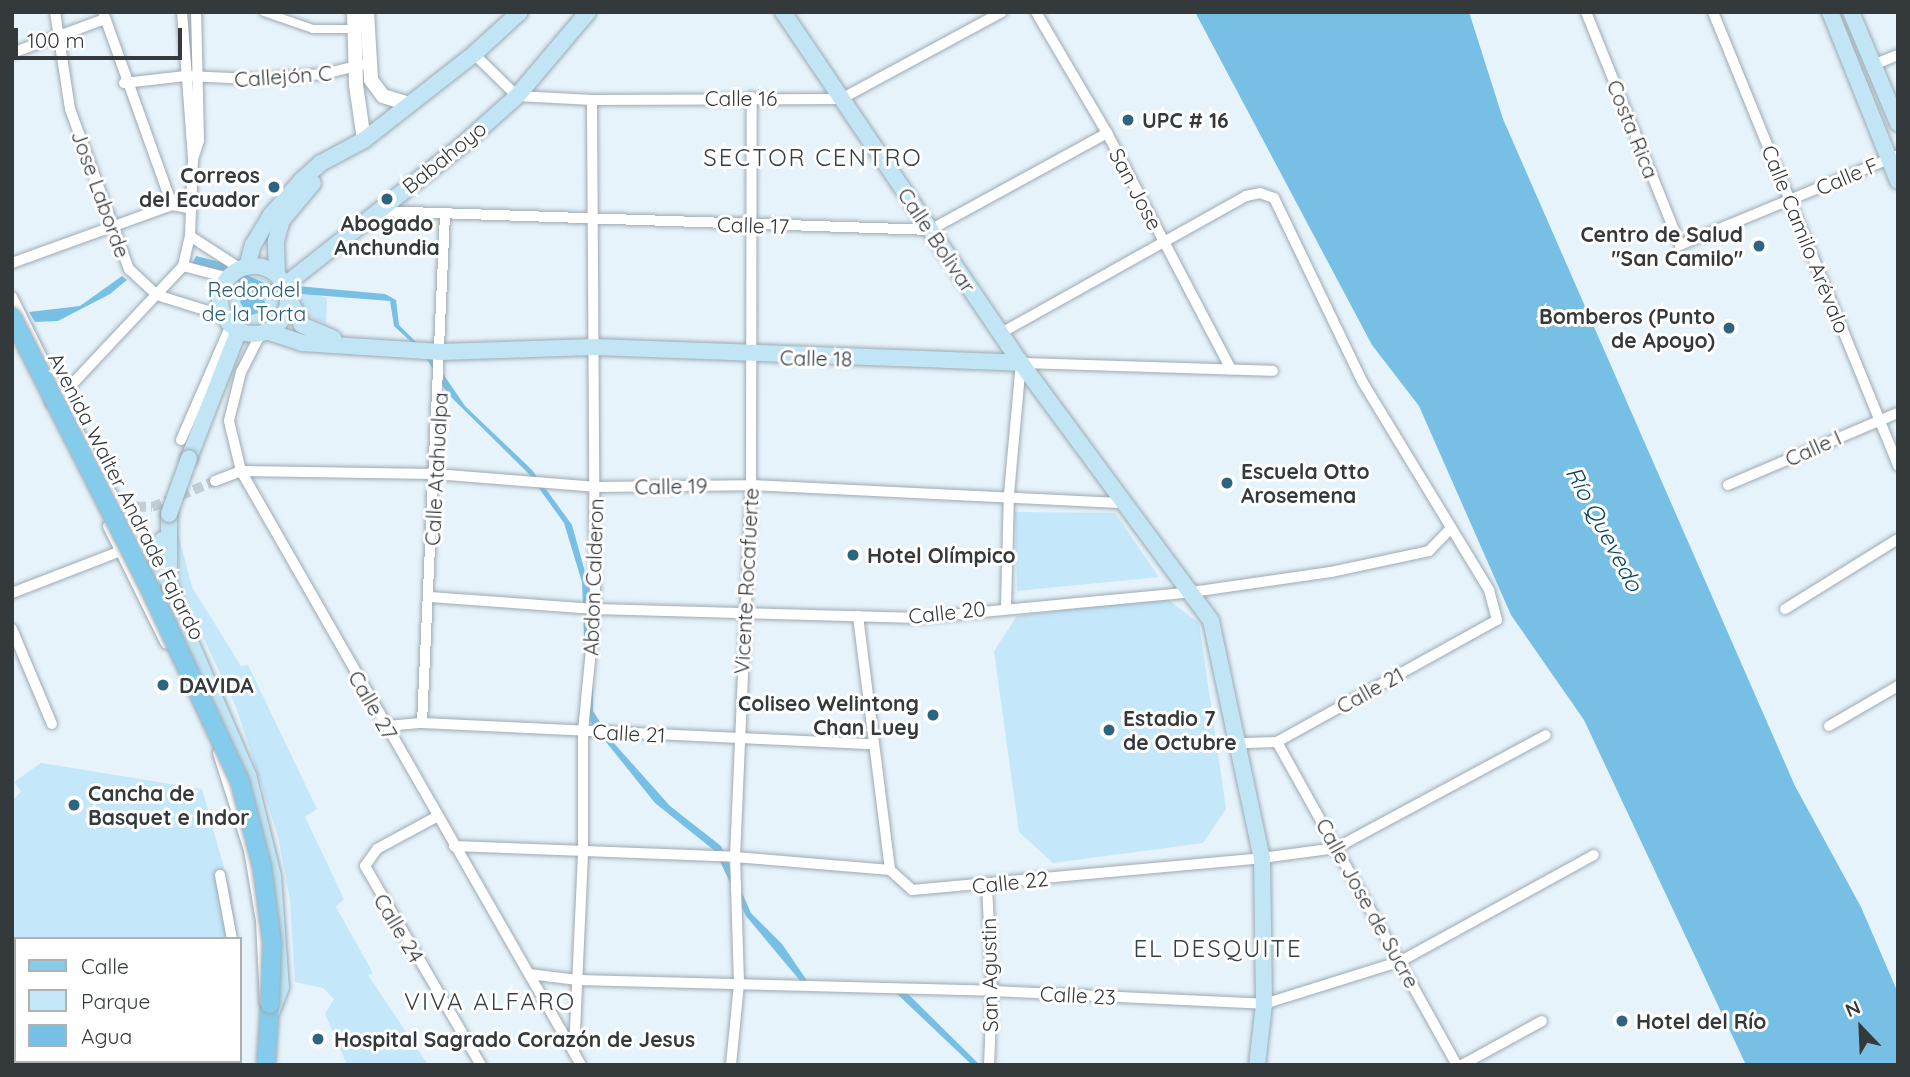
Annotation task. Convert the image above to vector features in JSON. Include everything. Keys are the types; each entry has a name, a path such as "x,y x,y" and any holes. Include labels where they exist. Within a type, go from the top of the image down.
{"main road":[{"path":"151,591 169,514 189,458 230,361 232,324 221,296 239,272 279,204 321,163 364,140 474,54 520,12"},
{"name":"Babahoyo","path":"283,286 517,96 588,12"},
{"name":"Calle Bolivar","path":"783,12 1021,363 1192,592 1218,638 1262,858 1264,1004 1257,1065"},
{"path":"1830,12 1893,157 1898,181"},
{"path":"1851,12 1898,123"},
{"path":"230,361 283,318 283,286 276,241 282,220 334,156"},
{"path":"239,272 283,286"},
{"name":"Calle 18","path":"283,286 296,318 311,331 359,346"},
{"name":"Avenida Walter Andrade Fajardo","path":"20,319 240,782 262,867 272,943 266,1065"},
{"path":"232,324 262,333"},
{"name":"Calle 18","path":"262,333 284,340 441,352 594,347 751,356 1021,363"},
{"name":"Avenida Walter Andrade Fajardo","path":"169,514 169,582 176,609 248,775 273,876 281,987 269,1011"}],"street":[{"name":"Jose Laborde","path":"55,12 61,34 70,109 129,269 157,295 232,324"},
{"path":"48,403 62,395 183,266 190,236 193,159 199,141 182,12"},
{"path":"191,78 196,12"},
{"path":"264,12 313,29 354,29"},
{"path":"354,12 354,29 361,66 364,140"},
{"path":"367,12 361,66 383,96 410,104"},
{"name":"Calle 16","path":"517,96 592,100 752,97 841,99 1002,12"},
{"name":"San Jose","path":"1036,12 1107,133 1231,369"},
{"name":"Calle Camilo Arévalo","path":"1713,12 1898,466"},
{"name":"Costa Rica","path":"1587,13 1680,245"},
{"path":"12,52 104,16 124,82 172,205"},
{"path":"474,54 517,96"},
{"path":"1873,65 1898,55"},
{"name":"Callejón C","path":"124,82 361,66"},
{"name":"Vicente Rocafuerte","path":"731,1065 738,983 735,857 751,485 752,97"},
{"name":"Abdon Calderon","path":"574,1052 583,851 583,731 595,609 597,487 592,100"},
{"path":"930,230 1107,133"},
{"name":"Calle F","path":"1680,245 1893,157"},
{"path":"1001,333 1163,239 1246,196 1260,193 1275,198 1362,381 1451,528"},
{"path":"12,263 172,205 192,209"},
{"name":"Calle 17","path":"376,211 930,230"},
{"name":"Calle Atahualpa","path":"422,723 441,352 444,215"},
{"path":"190,236 239,272"},
{"path":"183,266 239,272"},
{"name":"Avenida Walter Andrade Fajardo","path":"12,296 20,319 121,506 91,490"},
{"path":"181,440 232,324"},
{"name":"Calle 27","path":"262,333 241,372 229,421 241,471 436,817 581,1065"},
{"name":"Avenida Walter Andrade Fajardo","path":"13,334 211,734 231,786 250,850 261,921 262,990 269,1011"},
{"path":"1006,607 1009,494 1021,363"},
{"name":"Calle 18","path":"1021,363 1273,371"},
{"name":"Calle I","path":"1728,485 1898,413"},
{"name":"Calle 19","path":"215,481 241,471 435,474 597,487 751,485 1009,494 1128,503"},
{"name":"Calle 20","path":"430,597 595,609 919,618 1006,607 1192,592 1400,559 1429,551 1451,528"},
{"name":"Calle 21","path":"1239,743 1277,742 1497,620 1489,590 1451,528"},
{"path":"1785,609 1898,539"},
{"path":"12,593 121,551"},
{"path":"454,846 735,857 890,870 858,616"},
{"path":"12,629 52,724"},
{"path":"1829,726 1898,686"},
{"name":"Calle 21","path":"386,726 422,723 873,744"},
{"name":"Calle 22","path":"890,870 901,885 912,890 1262,858 1336,848 1546,736"},
{"name":"Calle Jose de Sucre","path":"1277,742 1460,1065"},
{"name":"Calle 24","path":"436,817 377,849 365,866 481,1065"},
{"name":"Calle 23","path":"529,974 578,980 992,991 1264,1004 1401,961 1594,855"},
{"path":"220,874 232,937"},
{"name":"San Agustin","path":"987,885 992,991 989,1065"},
{"path":"1460,1065 1542,1021"}],"green space":[{"name":"Redondel de la Torta","path":"255,277 272,284 279,301 272,318 255,325 238,318 231,301 238,284"},
{"path":"304,292 327,298 326,324 305,314 299,299"},
{"path":"1015,512 1115,513 1159,577 1017,591"},
{"path":"177,530 192,587 241,666 248,665 317,809 305,817 344,899 336,907 373,973 368,975 428,1065 347,1065 325,1014 334,999 323,988 295,982 290,900 278,836 236,707 180,588"},
{"name":"Estadio 7 de Octubre","path":"1163,596 1199,623 1226,809 1203,843 1053,863 1019,832 994,651 1017,616"},
{"path":"41,763 202,789 231,893 237,937 14,937 14,1063 236,1065 12,1065 12,802 21,791 14,782"}],"water":[{"name":"Río Quevedo","path":"1195,12 1469,12 1503,119 1795,786 1861,907 1898,993 1898,1065 1746,1065 1584,720 1511,615 1419,406 1372,345"},
{"path":"196,256 220,262 264,283 385,294 396,300 399,325 433,359 465,406 532,470 572,525 593,601 593,711 612,741 670,806 721,846 751,913 782,944 808,982 906,992 980,1065 972,1065 895,992 807,989 746,916 715,851 655,803 602,737 587,717 582,582 564,523 528,473 448,394 423,353 394,326 390,301 263,291 266,310 249,316 240,302 250,288 217,270 190,268"},
{"path":"122,276 127,280 110,294 58,321 35,322 29,312 80,306"}],"tunnel":[{"path":"121,506 152,507 215,481"}],"place":[{"name":"UPC # 16","path":"1128,120"},
{"name":"Correos del Ecuador","path":"274,187"},
{"name":"Abogado Anchundia","path":"387,199"},
{"name":"Centro de Salud \"San Camilo\"","path":"1759,246"},
{"name":"Bomberos (Punto de Apoyo)","path":"1729,328"},
{"name":"Escuela Otto Arosemena","path":"1227,483"},
{"name":"Hotel Olímpico","path":"853,555"},
{"name":"DAVIDA","path":"163,685"},
{"name":"Coliseo Welintong Chan Luey","path":"933,715"},
{"name":"Estadio 7 de Octubre","path":"1109,730"},
{"name":"Cancha de Basquet e Indor","path":"74,805"},
{"name":"Hotel del Río","path":"1622,1021"},
{"name":"Hospital Sagrado Corazón de Jesus","path":"318,1039"}],"district":[{"name":"SECTOR CENTRO","path":"813,158"},
{"name":"EL DESQUITE","path":"1218,949"},
{"name":"VIVA ALFARO","path":"490,1002"}]}
